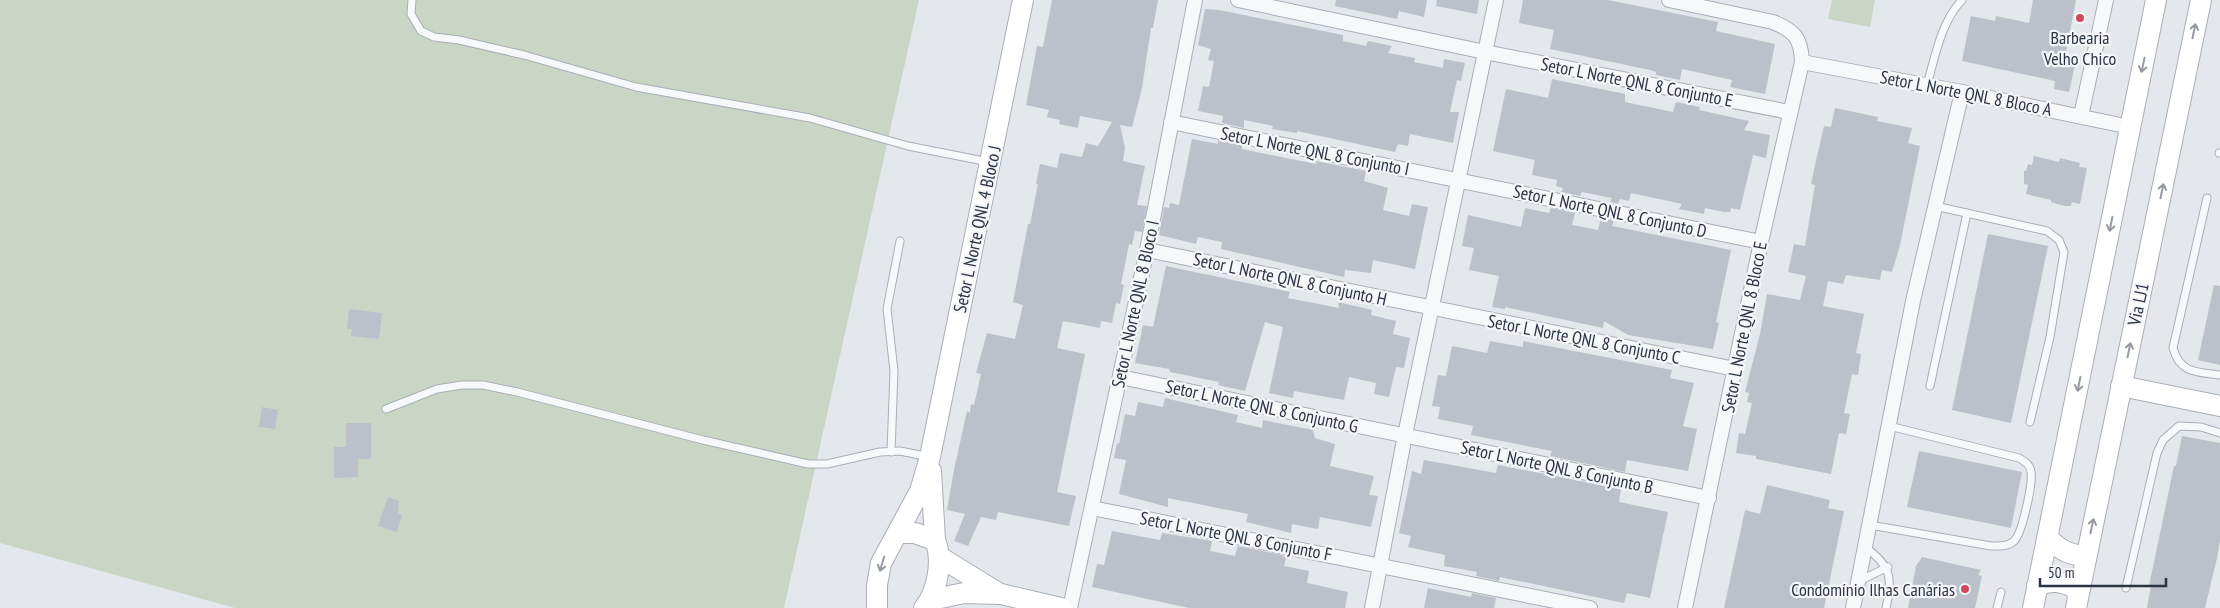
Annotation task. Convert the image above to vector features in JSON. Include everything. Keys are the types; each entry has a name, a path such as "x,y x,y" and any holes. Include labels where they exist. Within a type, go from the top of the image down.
{"main road":[{"name":"Setor L Norte QNL 4 Bloco J","path":"930,457 1023,0"},
{"path":"2033,608 2156,0"},
{"name":"Via LJ1","path":"2077,602 2201,0"},
{"path":"2121,386 2220,406"},
{"path":"881,605 878,585 882,563 920,491 930,457"},
{"path":"930,457 937,548 928,604 964,592 1001,594 1061,608"},
{"path":"898,533 915,533 1001,594"},
{"path":"2048,538 2058,548 2070,554 2082,556 2087,550"},
{"path":"2037,586 2049,581 2064,582 2075,588 2077,602"}],"street":[{"name":"Setor L Norte QNL 8 Bloco I","path":"1070,608 1147,250 1194,0"},
{"name":"Setor L Norte QNL 8 Conjunto E","path":"1238,0 1485,52 1789,112"},
{"path":"1372,608 1405,435 1496,0"},
{"name":"Setor L Norte QNL 8 Bloco E","path":"1669,0 1773,22 1785,27 1796,36 1801,46 1802,62 1789,112 1761,242 1685,608"},
{"path":"2081,116 2106,0"},
{"name":"Setor L Norte QNL 8 Bloco A","path":"1802,62 1927,85 2130,127"},
{"path":"1854,608 1913,301 1962,92"},
{"name":"Setor L Norte QNL 8 Conjunto I","path":"1171,122 1459,180"},
{"name":"Setor L Norte QNL 8 Conjunto D","path":"1459,180 1761,242"},
{"name":"Setor L Norte QNL 8 Conjunto H","path":"1147,250 1432,309"},
{"name":"Setor L Norte QNL 8 Conjunto C","path":"1432,309 1735,369"},
{"name":"Setor L Norte QNL 8 Conjunto G","path":"1120,377 1405,435"},
{"name":"Setor L Norte QNL 8 Conjunto B","path":"1405,435 1709,498"},
{"name":"Setor L Norte QNL 8 Conjunto F","path":"1092,508 1590,608"}],"lane":[{"path":"412,0 411,14 421,31 434,37 459,40 524,54 636,87 810,118 908,146 990,162"},
{"path":"1927,85 1943,32 1954,9 1962,0"},
{"path":"2207,198 2173,348 2178,362 2185,368 2220,375"},
{"path":"1935,206 2047,231 2059,240 2064,252 2050,337 2030,422"},
{"path":"1930,386 1967,214"},
{"path":"891,452 894,371 887,309 900,240"},
{"path":"386,409 437,390 462,385 483,385 808,464 828,464 880,452 900,451 930,457"},
{"path":"1870,524 1991,546 2005,546 2014,541 2020,532 2029,492 2031,473 2028,464 2019,458 1889,426"},
{"path":"2126,588 2157,453 2163,440 2179,426 2201,427 2220,432"},
{"path":"1866,546 1888,567 1890,579 1886,608"},
{"path":"1859,582 1888,567"},
{"path":"1997,608 2001,592"}],"green space":[{"path":"0,0 919,0 784,608 235,608 0,543"},
{"path":"1832,0 1875,0 1870,27 1828,19"}],"building":[{"path":"1052,0 1158,0 1153,28 1151,28 1142,88 1132,127 1120,125 1125,148 1123,161 1145,166 1137,205 1147,206 1142,232 1135,231 1132,245 1129,244 1121,284 1124,285 1120,304 1116,303 1112,323 1101,321 1100,328 1063,321 1057,348 1085,354 1057,492 1076,496 1069,526 998,512 996,520 981,517 968,546 954,541 965,514 947,510 954,470 967,411 970,413 971,404 974,405 981,374 976,373 987,333 1015,339 1023,305 1013,302 1038,184 1036,184 1040,164 1057,168 1060,153 1082,157 1086,143 1098,146 1112,122 1080,116 1078,128 1059,124 1060,120 1047,117 1049,110 1026,105 1037,46 1043,47"},
{"path":"1336,0 1427,0 1424,17 1399,11 1397,19 1335,6"},
{"path":"1437,0 1479,0 1477,14 1436,6"},
{"path":"1523,0 1608,0 1718,22 1716,31 1775,44 1765,94 1730,87 1732,80 1682,69 1680,80 1656,75 1656,72 1650,70 1550,49 1554,30 1519,23"},
{"path":"2033,0 2076,0 2065,58 2076,60 2069,92 2054,89 2055,81 1962,61 1971,16 1995,21 1996,16 2029,23"},
{"path":"1205,9 1219,10 1343,35 1343,41 1366,46 1368,41 1392,46 1388,53 1415,58 1414,62 1443,68 1444,59 1465,63 1461,81 1457,80 1450,112 1459,112 1453,143 1410,134 1408,146 1398,144 1395,152 1297,131 1297,133 1272,129 1273,126 1244,120 1244,128 1222,123 1223,116 1198,111 1203,86 1209,87 1214,61 1208,60 1211,49 1198,45"},
{"path":"1552,79 1625,94 1625,102 1673,112 1676,102 1700,107 1699,110 1749,121 1744,130 1770,135 1766,158 1753,155 1740,210 1731,208 1730,212 1724,212 1705,208 1704,214 1679,209 1682,204 1631,193 1629,201 1620,199 1618,204 1610,202 1612,198 1582,192 1580,196 1561,192 1563,188 1556,186 1557,180 1532,175 1535,160 1493,151 1506,89 1548,98"},
{"path":"1835,108 1878,117 1877,121 1912,128 1908,143 1920,146 1900,245 1892,272 1882,270 1880,280 1846,275 1843,284 1828,281 1823,306 1864,314 1856,353 1861,354 1858,375 1852,374 1844,413 1850,414 1846,434 1839,433 1831,474 1756,459 1756,456 1736,453 1739,433 1745,434 1752,403 1747,402 1749,393 1745,392 1760,334 1767,294 1800,300 1806,276 1788,272 1794,244 1805,246 1815,185 1811,184 1815,165 1824,126 1831,127"},
{"path":"1192,139 1218,144 1218,140 1242,145 1242,149 1316,164 1316,161 1366,171 1364,181 1388,188 1383,210 1409,216 1412,204 1428,207 1415,269 1373,260 1371,273 1345,270 1344,277 1221,249 1222,242 1198,237 1196,244 1159,235 1164,207 1169,208 1170,203 1179,205"},
{"path":"2034,156 2059,162 2060,158 2080,163 2079,167 2087,168 2080,204 2072,202 2071,206 2065,206 2051,202 2051,200 2026,194 2028,185 2024,184 2024,171 2026,171 2028,164 2032,165"},
{"path":"1525,208 1549,213 1551,208 1575,213 1572,225 1598,230 1601,218 1614,221 1612,226 1731,250 1716,322 1719,323 1713,349 1628,335 1604,321 1603,328 1505,307 1505,309 1492,307 1499,276 1469,270 1474,248 1462,246 1468,215 1521,227"},
{"path":"1988,234 2048,246 2011,423 1952,410"},
{"path":"1166,266 1290,292 1288,298 1339,308 1338,302 1372,310 1371,315 1396,321 1393,334 1410,338 1404,368 1396,367 1389,397 1374,394 1376,383 1349,377 1344,400 1294,391 1293,398 1269,393 1283,327 1265,322 1245,391 1218,385 1219,382 1170,372 1169,369 1135,363 1143,325 1153,327"},
{"path":"2214,285 2220,286 2220,365 2198,360"},
{"path":"349,309 382,313 379,339 351,336 352,329 347,329"},
{"path":"1490,341 1523,347 1523,341 1672,370 1670,378 1694,383 1683,426 1697,429 1688,471 1627,460 1625,472 1550,456 1552,451 1471,435 1473,426 1438,419 1440,407 1432,406 1438,375 1446,376 1452,346 1487,353"},
{"path":"1165,398 1238,415 1236,422 1262,428 1263,420 1313,430 1315,438 1335,444 1330,466 1374,476 1369,495 1378,496 1371,527 1320,517 1318,529 1292,524 1291,533 1246,522 1248,514 1168,498 1168,507 1119,494 1126,460 1114,458 1125,414 1135,416 1138,402 1163,407"},
{"path":"262,407 278,410 275,429 259,427"},
{"path":"346,423 371,423 371,459 358,459 358,477 334,478 334,447 346,447"},
{"path":"2182,436 2220,443 2220,541 2217,558 2205,608 2147,608 2151,586 2149,586"},
{"path":"1919,451 2022,472 2011,528 1907,507"},
{"path":"1424,460 1496,473 1498,465 1621,489 1619,502 1668,512 1650,598 1627,593 1624,603 1500,577 1499,581 1476,576 1477,572 1444,566 1445,555 1408,547 1411,536 1399,533 1412,471 1421,474"},
{"path":"1767,485 1830,500 1828,508 1844,511 1824,608 1724,608 1745,510 1760,514"},
{"path":"388,497 399,501 398,514 402,515 397,532 378,526"},
{"path":"1112,531 1160,540 1162,533 1212,541 1210,551 1235,556 1238,546 1282,555 1286,558 1284,566 1309,571 1307,583 1348,592 1345,608 1189,608 1092,587 1097,564 1104,565"},
{"path":"1922,557 1981,570 1978,575 1982,576 1975,608 1908,608 1916,566"},
{"path":"1428,588 1471,597 1472,593 1496,598 1494,608 1424,608"}],"place":[{"name":"Barbearia Velho Chico","path":"2080,18"},
{"name":"Condomínio Ilhas Canárias","path":"1965,589"}]}
